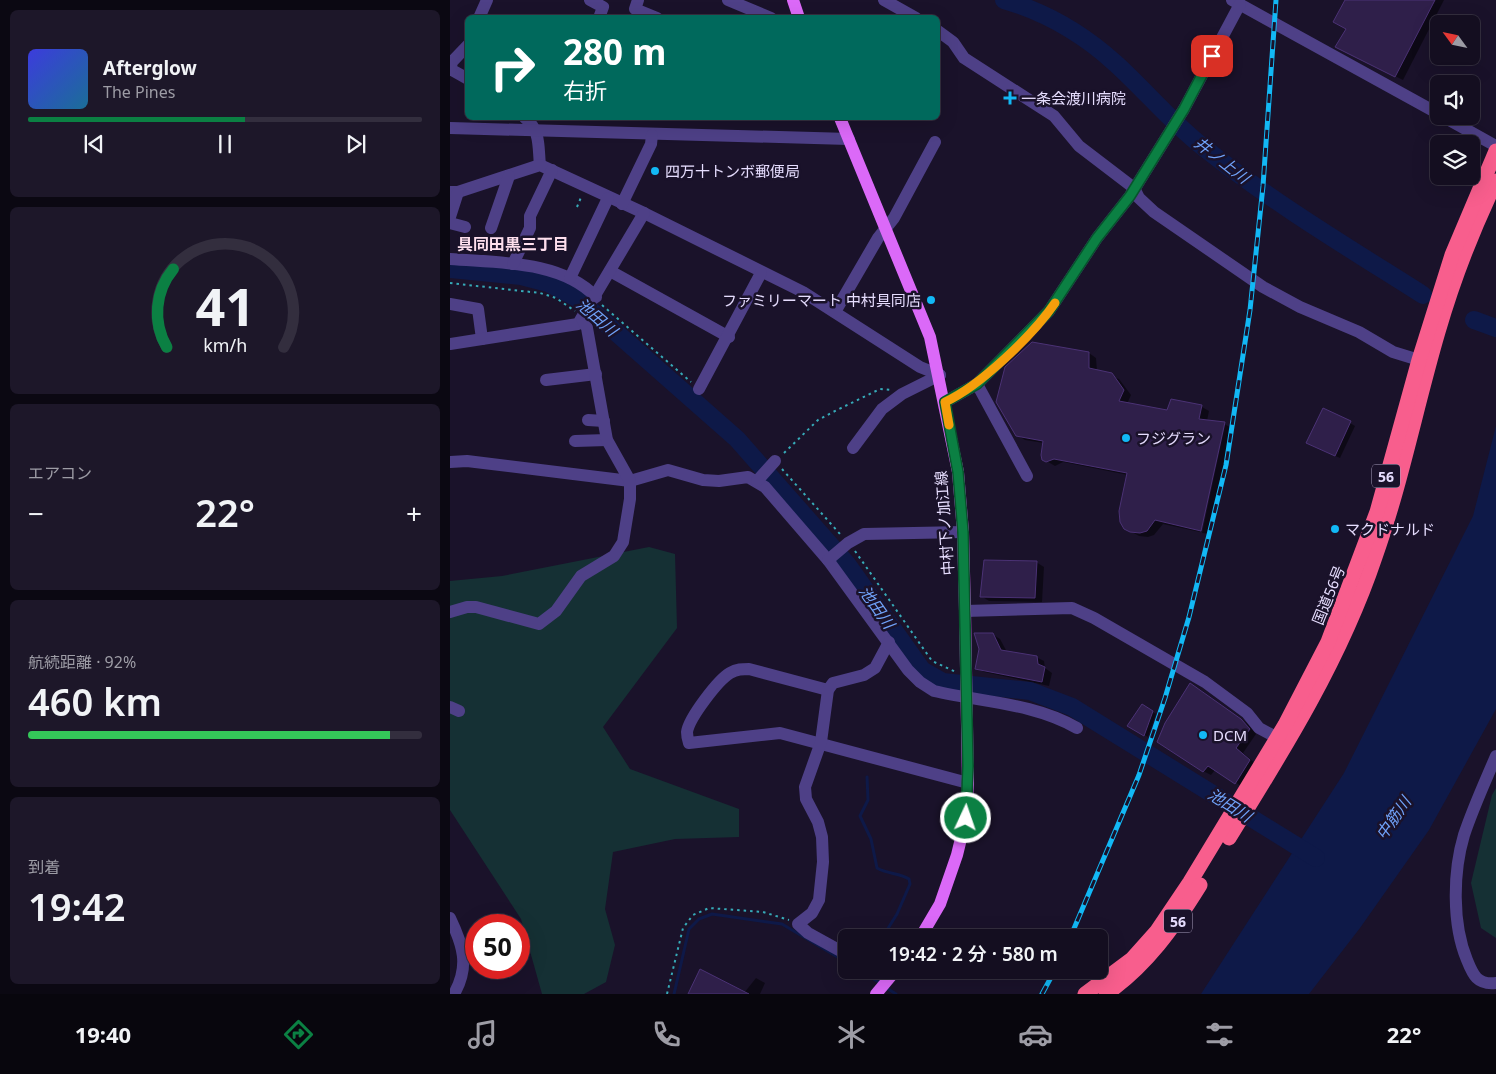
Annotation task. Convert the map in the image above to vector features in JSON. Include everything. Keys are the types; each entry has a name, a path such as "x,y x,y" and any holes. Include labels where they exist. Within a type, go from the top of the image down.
{"highway":[{"name":"国道56号","path":"1283,741 1328,642 1363,554 1377,512 1419,360 1452,255 1496,150"},
{"name":"国道56号","path":"1106,994 1124,981 1150,957 1180,917 1228,829 1283,741 1317,692 1375,558 1438,330 1466,250 1496,180"},
{"name":"国道56号","path":"1085,994 1132,960 1151,938 1228,829"}],"main road":[{"path":"793,0 799,15"},
{"name":"中村下ノ加江線","path":"841,120 887,228 930,337 940,375 958,472 963,532 967,697 968,783 966,818 957,855 940,904 925,929"},
{"path":"876,994 889,979"}],"street":[{"path":"480,15 487,0"},
{"path":"590,0 603,7 600,15"},
{"path":"638,0 635,9 650,15"},
{"path":"728,0 764,15"},
{"path":"884,0 911,15"},
{"path":"945,402 977,384 1049,311 1134,188 1175,122 1238,2 1430,109"},
{"path":"940,33 953,42 964,58 1054,116 1080,146 1134,188 1139,198 1154,212 1263,287 1300,307 1359,332 1393,352 1419,360"},
{"path":"465,48 452,62 450,69 465,78"},
{"path":"513,264 530,228 530,216 546,167 540,140 528,120"},
{"path":"1458,125 1496,146"},
{"path":"450,128 849,140"},
{"path":"622,204 651,144 652,135"},
{"path":"836,312 878,238 887,228 935,142"},
{"path":"450,217 454,192 546,167 803,292 920,367 940,375"},
{"path":"490,228 509,176"},
{"path":"570,278 608,198"},
{"path":"450,344 578,324 596,297 644,213"},
{"path":"450,223 466,227"},
{"path":"450,258 513,264 547,270 570,278 596,297"},
{"path":"610,271 729,337"},
{"path":"699,389 729,337 761,273"},
{"path":"450,304 478,309 482,339"},
{"path":"450,612 467,607 476,607 539,624 556,611 582,576 614,556 620,549 623,542 630,499 630,481 607,440 587,328 582,318"},
{"path":"546,380 596,374"},
{"path":"853,448 882,409 902,394 940,375"},
{"path":"977,384 1027,476"},
{"path":"588,420 604,421"},
{"path":"575,442 607,440"},
{"path":"756,481 775,461"},
{"path":"450,462 467,462 630,481 668,470 703,480 719,481 748,477 765,487 828,560 920,682 934,691 1040,712 1064,720 1077,728"},
{"path":"828,560 848,543 864,534 963,532"},
{"path":"965,611 1072,608 1094,618 1205,682 1247,713 1259,728 1283,741"},
{"path":"838,949 798,924 812,913 819,900 824,862 822,837 818,822 806,799 805,787 821,742 828,690 833,684 864,675 875,668 889,642"},
{"path":"828,690 749,669 738,669 728,674 717,684 691,722 687,732 688,744 780,733 821,742 968,783"},
{"path":"1496,756 1464,836 1458,870 1457,903 1460,934 1473,976 1479,981 1496,983"},
{"path":"450,918 462,943 464,955 464,974 454,994"}],"path":[{"path":"481,261 490,228"},
{"path":"450,283 540,293 556,298 582,318"},
{"path":"596,297 699,389"},
{"path":"902,394 889,389 880,389 833,412 818,420 775,461 848,543 932,661 966,677"},
{"path":"667,994 683,928 693,914 709,908 763,912 784,917 798,924"}],"green space":[{"path":"649,547 675,554 677,628 603,727 630,769 739,809 739,837 675,839 613,852 605,909 615,945 606,982 584,994 542,994 530,951 530,914 518,914 450,810 450,581 502,576"},
{"path":"1496,788 1496,938 1481,928 1471,883 1492,795"}],"water":[{"name":"中筋川","path":"1496,426 1496,709 1429,830 1360,928 1309,994 1201,994 1344,773 1473,516"}],"building":[{"path":"1345,0 1435,0 1395,77 1335,47 1346,29 1333,22"},
{"name":"フジグラン","path":"1032,342 1089,352 1089,368 1112,373 1124,390 1119,401 1167,410 1171,399 1202,405 1199,419 1225,422 1201,531 1155,520 1147,531 1140,533 1124,529 1120,522 1119,511 1127,473 1054,459 1046,462 1042,460 1041,455 1043,441 1016,436 996,402 1005,367"},
{"path":"1323,408 1351,421 1335,456 1306,443"},
{"path":"984,560 1037,561 1035,598 980,597"},
{"path":"974,633 993,633 1001,650 1037,656 1038,664 1045,667 1042,682 975,669 979,649"},
{"name":"DCM","path":"1190,683 1241,719 1250,729 1236,748 1250,760 1235,784 1208,766 1203,772 1157,742 1165,723"},
{"path":"1142,704 1153,711 1144,736 1127,726"},
{"path":"700,969 749,994 688,994"}],"waterway":[{"name":"井ノ上川","path":"1004,0 1034,11 1077,33 1103,52 1169,117 1229,167 1311,224 1423,295"},
{"name":"池田川","path":"450,269 521,276 548,283 577,298 737,439 847,564 922,670 943,682 1030,691 1072,707 1316,858"},
{"name":"井ノ上川","path":"1474,320 1496,328"},
{"path":"867,777 868,800 860,816 871,839 877,868 905,877 909,879 910,884 897,914 888,929"},
{"path":"674,994 689,929 699,919 712,914 782,924 838,957"},
{"path":"874,979 880,983"},
{"path":"885,987 896,994"}],"railway":[{"path":"1074,929 1139,775 1165,698 1189,617 1226,465 1250,310 1263,186 1276,0"},
{"path":"1042,994 1050,979"}],"slow traffic":[{"path":"949,425 945,402 959,396 977,384 1030,332 1055,303"}],"place":[{"name":"一条会渡川病院","path":"1010,98"},
{"name":"四万十トンボ郵便局","path":"655,171"},
{"name":"ファミリーマート 中村具同店","path":"931,300"},
{"name":"フジグラン","path":"1126,438"},
{"name":"マクドナルド","path":"1335,529"},
{"name":"DCM","path":"1203,735"}],"district":[{"name":"具同田黒三丁目","path":"513,244"}],"route":[{"path":"966,818 968,766 963,532 958,472 945,402 959,396 977,384 1049,311 1097,238 1130,196 1184,109 1212,56"}]}
